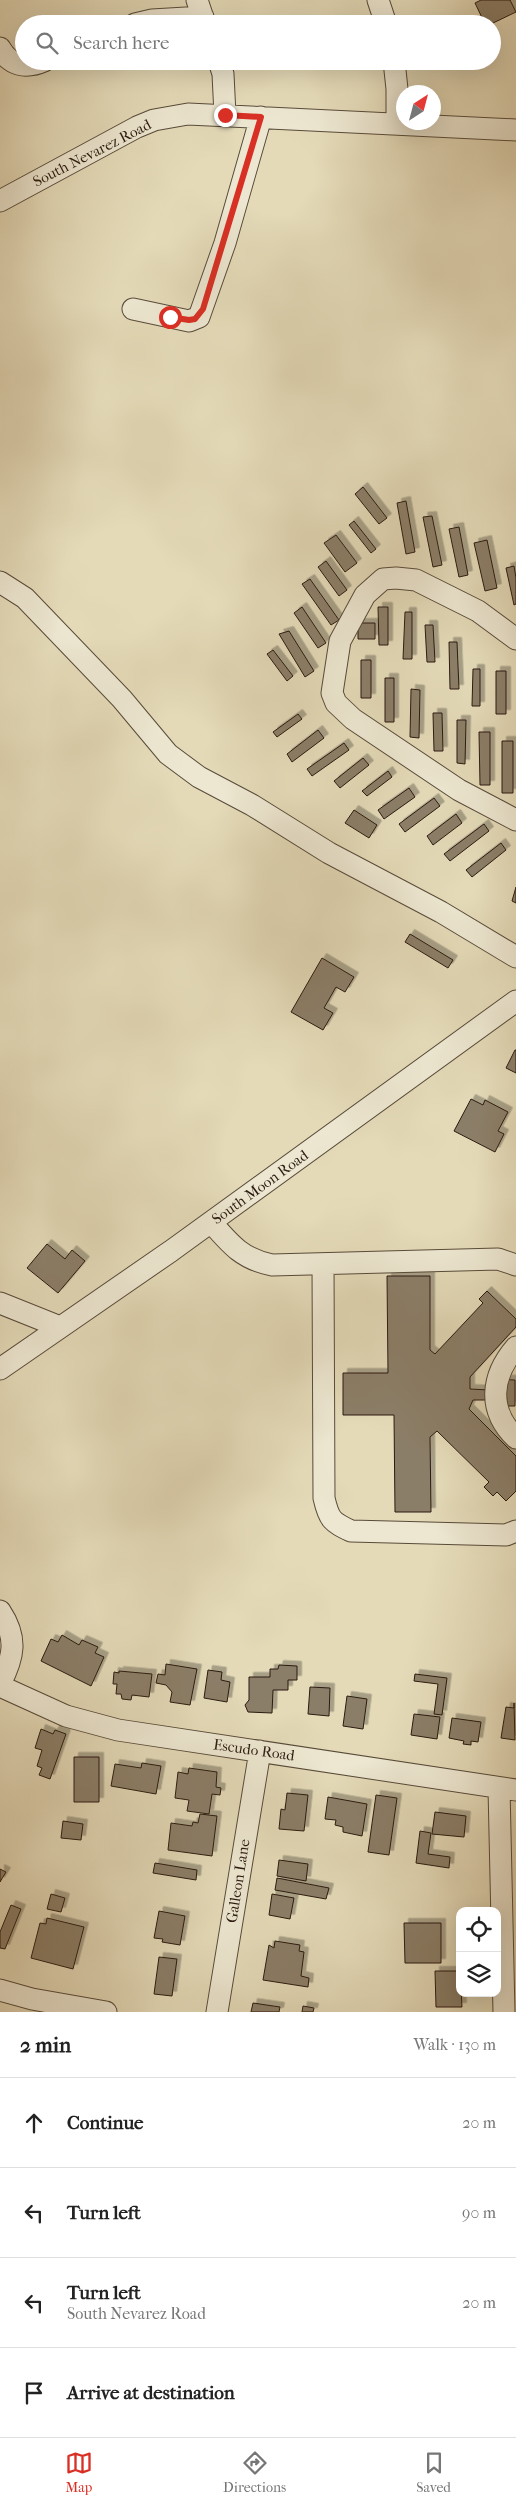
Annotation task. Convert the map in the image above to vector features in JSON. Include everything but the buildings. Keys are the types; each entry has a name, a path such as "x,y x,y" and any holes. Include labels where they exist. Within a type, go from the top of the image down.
{"street":[{"path":"378,0 383,15"},
{"path":"0,48 15,64"},
{"path":"221,70 224,82 225,115"},
{"path":"395,70 397,85"},
{"name":"South Nevarez Road","path":"0,201 137,127 154,120 188,114 396,124"},
{"path":"133,308 189,320 199,317 225,243 261,117"},
{"name":"South Nevarez Road","path":"441,126 516,130"},
{"path":"516,639 478,611 416,580 396,578 383,580 365,595 355,610 340,641 332,692 336,703 353,719 460,790 516,820"},
{"path":"0,582 25,598 122,699 168,754 199,777 252,806 329,853 442,912 516,957"},
{"name":"South Moon Road","path":"0,1369 211,1222 516,1000"},
{"path":"211,1222 229,1243 256,1262 272,1265 498,1259 516,1265"},
{"path":"323,1264 324,1498 327,1512 333,1522 351,1531 506,1535 516,1531"},
{"path":"0,1303 60,1327"},
{"path":"516,1347 498,1372 497,1408 502,1423 516,1438"},
{"path":"0,1611 10,1630 12,1656 0,1685"},
{"name":"Escudo Road","path":"0,1685 45,1708 118,1730 508,1789"},
{"name":"Galleon Lane","path":"217,2012 260,1751"},
{"path":"504,2012 508,1789"},
{"path":"0,1990 32,1999 106,2012"}],"route":[{"path":"170,317 195,319 199,317 203,309 225,243 261,117 225,115"}]}
